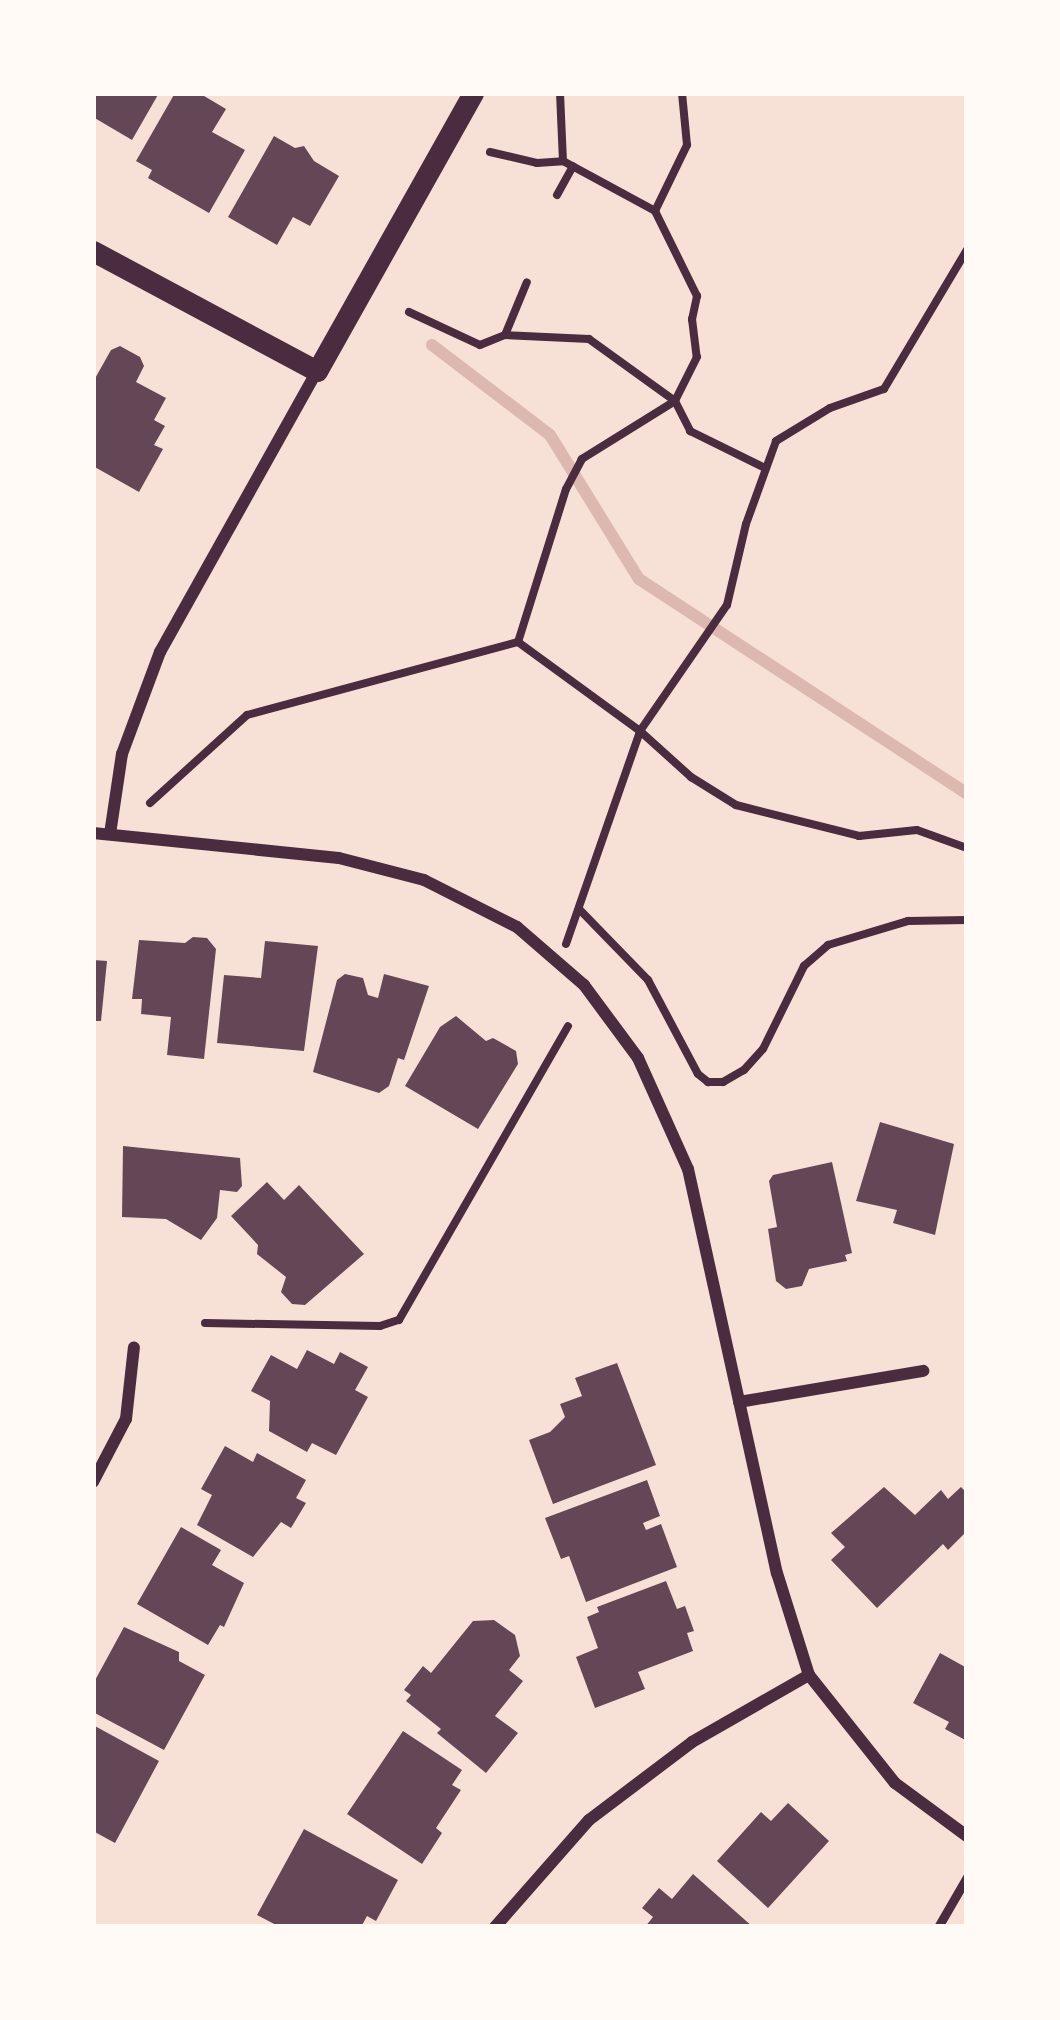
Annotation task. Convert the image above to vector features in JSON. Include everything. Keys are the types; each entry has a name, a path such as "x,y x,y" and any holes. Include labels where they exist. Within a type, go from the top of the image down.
{"street":[{"path":"110,835 122,754 140,694 473,93"},
{"path":"93,250 317,371"},
{"path":"93,833 339,858 424,880 483,906 560,961 601,1005 638,1058 680,1145 777,1574 809,1676 895,1784 967,1836"},
{"path":"93,1482 126,1419 134,1347"},
{"path":"739,1402 923,1370"},
{"path":"495,1927 589,1820 692,1742 809,1676"}],"lane":[{"path":"938,1927 967,1877"}],"path":[{"path":"557,195 568,164 560,93"},
{"path":"655,212 687,145 682,93"},
{"path":"490,152 536,164 568,164 655,212 698,296 692,319 697,357 675,400 582,459 566,489 518,642"},
{"path":"560,961 640,731 702,648 727,605 764,468 776,441 830,408 884,389 967,250"},
{"path":"505,335 527,282"},
{"path":"409,312 480,345 505,335 589,339 675,400 690,431 764,468"},
{"path":"518,642 640,731 691,777 736,806 859,836 916,830 967,848"},
{"path":"150,803 247,715 518,642"},
{"path":"579,909 648,980 698,1074 708,1082 724,1082 744,1070 763,1049 804,966 828,945 908,921 967,920"},
{"path":"205,1323 380,1325 399,1320 568,1026"}],"building":[{"path":"93,93 159,93 132,140 93,117"},
{"path":"175,93 199,93 226,109 212,132 245,150 209,213 148,178 152,170 136,161"},
{"path":"274,136 295,148 304,146 314,161 339,176 310,226 293,217 277,245 228,217"},
{"path":"120,346 140,357 144,366 136,382 166,398 154,420 165,426 154,445 163,449 139,492 93,466 93,382 111,350"},
{"path":"193,937 207,938 216,949 204,1059 167,1055 171,1017 141,1014 142,999 132,999 139,940 185,943"},
{"path":"265,941 318,946 304,1051 217,1043 224,975 261,978"},
{"path":"93,960 107,961 101,1021 93,1021"},
{"path":"345,974 363,978 368,995 378,998 384,974 429,986 404,1060 398,1058 389,1086 379,1093 313,1072 337,980"},
{"path":"456,1016 486,1041 493,1038 516,1051 518,1064 478,1129 405,1086 440,1027"},
{"path":"880,1122 954,1144 935,1235 893,1223 897,1210 856,1201"},
{"path":"123,1146 240,1158 242,1186 237,1192 220,1190 217,1218 201,1240 166,1219 122,1217"},
{"path":"832,1162 852,1253 845,1255 847,1261 809,1269 802,1286 786,1289 776,1281 768,1229 777,1227 769,1181 773,1175"},
{"path":"267,1182 284,1200 299,1185 364,1254 305,1305 292,1304 281,1292 286,1277 257,1254 258,1245 231,1216"},
{"path":"307,1350 334,1364 340,1352 368,1367 355,1390 368,1397 336,1455 312,1443 307,1452 269,1431 270,1401 251,1391 271,1355 297,1369"},
{"path":"617,1363 656,1465 553,1504 529,1440 550,1432 565,1417 560,1404 582,1396 575,1378"},
{"path":"225,1446 253,1462 257,1453 306,1480 296,1498 306,1503 291,1528 281,1522 253,1557 197,1525 212,1495 201,1489"},
{"path":"647,1480 660,1516 643,1523 646,1530 661,1524 677,1567 586,1602 569,1556 561,1559 545,1518"},
{"path":"884,1487 915,1515 941,1490 948,1499 961,1487 967,1493 967,1531 948,1550 943,1544 877,1608 831,1560 845,1547 831,1533"},
{"path":"181,1527 221,1550 212,1565 244,1583 224,1627 220,1625 208,1645 137,1604"},
{"path":"666,1581 677,1609 685,1606 694,1631 687,1633 693,1651 638,1672 645,1689 595,1708 576,1657 598,1648 587,1617 599,1612 597,1607"},
{"path":"494,1620 515,1635 520,1656 509,1670 523,1681 495,1716 518,1733 486,1773 437,1733 441,1729 406,1701 411,1695 404,1690 423,1666 431,1673 473,1621"},
{"path":"124,1627 179,1652 179,1661 205,1675 164,1750 93,1712 93,1684"},
{"path":"940,1653 967,1668 967,1741 945,1729 949,1722 913,1703"},
{"path":"93,1725 159,1761 115,1843 93,1831"},
{"path":"403,1731 462,1770 452,1785 461,1790 436,1828 442,1833 422,1864 347,1814"},
{"path":"788,1803 829,1841 768,1908 717,1861 761,1812 771,1821"},
{"path":"304,1829 398,1880 376,1921 367,1916 361,1927 280,1927 257,1915"},
{"path":"693,1874 753,1927 645,1927 653,1917 642,1908 659,1888 672,1899"}],"waterway":[{"path":"432,345 550,435 639,579 967,794"}]}
